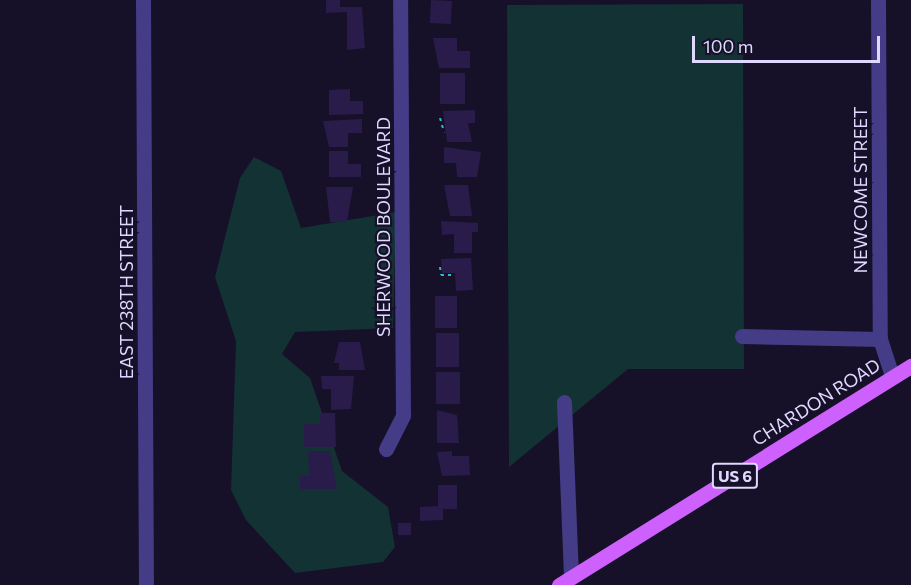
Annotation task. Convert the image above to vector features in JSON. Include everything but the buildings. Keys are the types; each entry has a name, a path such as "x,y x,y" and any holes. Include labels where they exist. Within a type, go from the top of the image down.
{"main road":[{"name":"CHARDON ROAD","path":"565,581 911,366"}],"street":[{"name":"EAST 238TH STREET","path":"143,0 146,585"},
{"name":"SHERWOOD BOULEVARD","path":"386,449 403,415 400,0"},
{"name":"NEWCOME STREET","path":"878,0 880,339 892,377"},
{"path":"742,336 880,339"},
{"path":"564,402 565,581"}],"path":[{"path":"440,118 444,132"},
{"path":"440,267 441,275 455,275"}],"green space":[{"path":"743,4 744,369 628,369 509,467 507,5"},
{"path":"254,157 281,171 301,228 396,212 393,328 295,332 282,354 310,378 342,471 388,507 395,547 383,562 295,573 246,520 231,490 236,341 215,277 240,178"}]}
